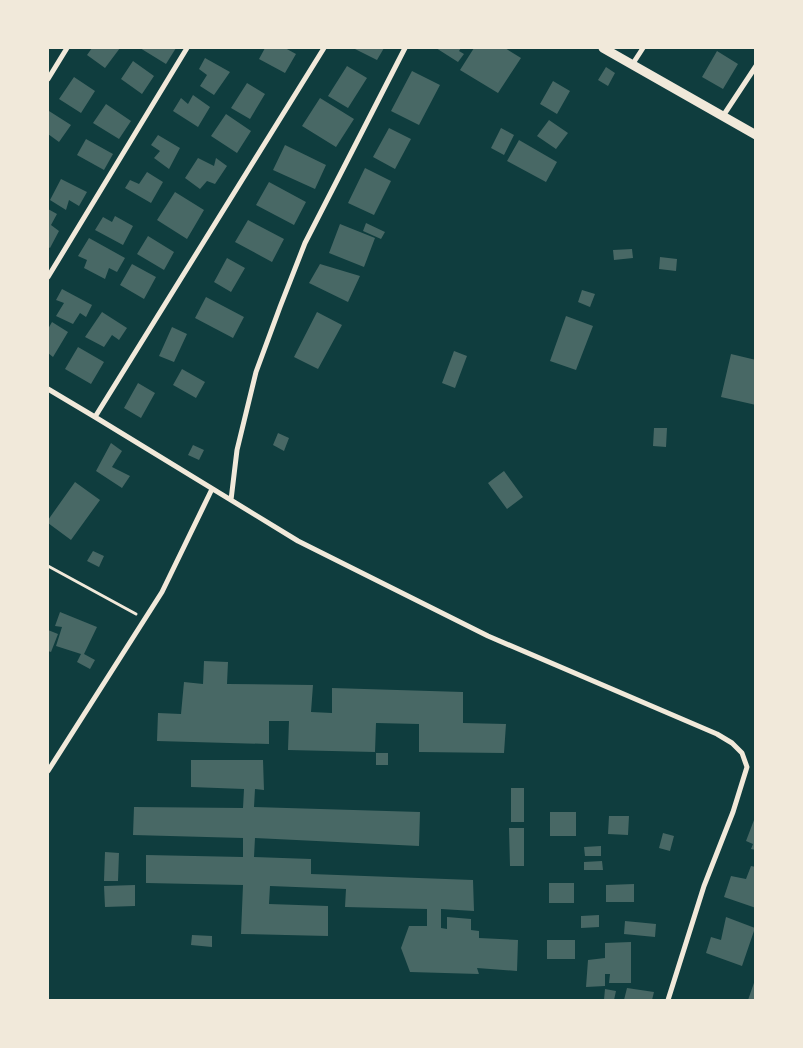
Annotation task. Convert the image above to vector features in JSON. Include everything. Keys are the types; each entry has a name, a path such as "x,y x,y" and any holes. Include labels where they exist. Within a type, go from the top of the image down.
{"street":[{"path":"48,79 67,48"},
{"path":"48,277 187,48"},
{"path":"95,417 324,48"},
{"path":"231,500 237,450 256,372 305,243 405,48"},
{"path":"602,48 756,135"},
{"path":"632,65 643,48"},
{"path":"723,116 756,66"},
{"path":"48,389 298,540 480,631 717,734 732,743 742,753 746,767 742,783 704,886 668,1000"},
{"path":"48,770 162,592 212,489"}],"path":[{"path":"48,566 145,620"}],"building":[{"path":"92,48 120,48 105,68 87,55"},
{"path":"140,48 176,48 166,64"},
{"path":"265,48 285,48 296,54 285,73 259,59"},
{"path":"353,48 384,48 377,60"},
{"path":"436,48 461,48 459,51 464,54 458,62"},
{"path":"474,48 505,48 521,58 498,93 460,70"},
{"path":"717,51 738,64 723,89 702,77"},
{"path":"205,58 230,72 214,95 200,86 207,75 199,69"},
{"path":"133,61 154,76 142,94 121,79"},
{"path":"347,66 367,78 348,108 328,96"},
{"path":"606,67 615,73 608,86 598,80"},
{"path":"412,71 440,85 419,125 391,111"},
{"path":"74,77 95,91 81,113 59,99"},
{"path":"553,81 570,91 557,114 540,104"},
{"path":"247,83 265,94 250,119 231,108"},
{"path":"193,95 210,107 198,127 173,111 181,98 188,104"},
{"path":"320,98 354,119 336,147 302,126"},
{"path":"106,104 131,121 119,139 93,123"},
{"path":"49,111 71,125 59,142 48,134"},
{"path":"226,114 251,131 237,153 211,136"},
{"path":"549,120 568,133 556,149 537,136"},
{"path":"389,128 411,139 395,169 373,157"},
{"path":"501,128 514,135 504,155 491,148"},
{"path":"158,135 180,148 169,169 154,158 160,151 151,145"},
{"path":"86,139 113,154 104,170 77,155"},
{"path":"519,140 557,162 546,182 507,161"},
{"path":"285,145 326,165 315,189 273,170"},
{"path":"198,158 214,166 216,158 227,166 215,184 207,181 200,189 185,178"},
{"path":"365,168 391,181 374,215 348,203"},
{"path":"147,172 163,182 151,203 125,188 130,180 139,184"},
{"path":"61,179 87,192 79,206 69,200 66,210 50,200"},
{"path":"269,182 306,202 294,225 256,205"},
{"path":"175,192 204,210 187,239 157,220"},
{"path":"48,209 57,214 51,225 59,231 50,248 48,247"},
{"path":"115,216 133,226 123,245 95,230 103,217 112,222"},
{"path":"248,220 284,239 272,262 235,242"},
{"path":"366,223 385,232 381,239 363,231"},
{"path":"340,224 375,238 364,267 329,253"},
{"path":"148,236 174,252 164,270 137,254"},
{"path":"89,238 125,258 117,272 109,268 105,279 84,268 87,260 78,256"},
{"path":"632,249 633,258 614,260 613,250"},
{"path":"660,257 677,259 676,271 659,269"},
{"path":"227,258 245,268 231,292 214,282"},
{"path":"132,264 156,277 144,299 120,285"},
{"path":"320,264 360,276 348,302 309,283"},
{"path":"62,289 92,305 86,317 80,313 73,324 56,316 64,303 56,300"},
{"path":"582,290 595,294 590,307 578,302"},
{"path":"206,297 244,317 233,338 195,318"},
{"path":"102,312 127,328 119,340 112,335 104,347 85,337"},
{"path":"317,312 342,325 318,369 294,357"},
{"path":"566,316 593,326 576,370 550,361"},
{"path":"52,322 68,332 53,357 48,353 48,329"},
{"path":"172,327 187,334 174,362 159,356"},
{"path":"78,347 104,362 91,384 65,369"},
{"path":"454,351 467,356 455,388 442,383"},
{"path":"731,354 756,360 756,405 721,397"},
{"path":"182,369 205,382 196,398 173,385"},
{"path":"138,383 155,393 141,418 124,408"},
{"path":"654,428 667,428 666,447 653,446"},
{"path":"278,433 289,438 284,451 273,445"},
{"path":"111,443 122,451 112,467 130,476 122,488 96,471"},
{"path":"193,445 204,450 199,460 188,455"},
{"path":"504,471 523,497 507,509 488,483"},
{"path":"75,482 100,500 71,540 48,523 48,520"},
{"path":"93,551 104,556 99,567 87,561"},
{"path":"60,612 97,627 84,654 95,660 90,669 77,662 81,654 56,646 62,627 55,626"},
{"path":"48,630 58,634 51,652 48,651"},
{"path":"204,661 228,662 227,684 313,685 311,712 332,713 332,688 463,692 463,723 506,724 504,753 419,752 419,724 376,723 375,752 288,750 289,721 269,721 269,744 157,741 158,713 181,714 184,682 203,684"},
{"path":"376,753 388,753 388,765 376,765"},
{"path":"191,760 263,760 264,790 255,789 254,807 420,812 419,846 255,838 254,857 311,859 311,874 473,880 474,911 441,909 441,928 447,929 447,917 471,919 471,930 479,931 479,938 518,940 517,971 477,968 479,974 410,972 401,948 409,926 427,926 427,909 345,907 346,889 270,886 269,904 328,906 328,936 241,934 243,885 146,883 146,855 243,857 243,838 133,835 134,807 243,808 244,789 191,787"},
{"path":"511,788 524,788 524,822 511,822"},
{"path":"550,812 576,812 576,836 550,836"},
{"path":"609,816 629,816 628,835 608,834"},
{"path":"754,820 756,820 756,850 751,849 753,844 746,841"},
{"path":"509,828 524,828 524,866 510,866"},
{"path":"663,833 674,836 670,851 659,848"},
{"path":"601,846 601,856 585,856 584,847"},
{"path":"105,852 119,853 118,881 104,881"},
{"path":"602,861 603,870 584,870 584,862"},
{"path":"751,866 756,867 756,908 724,897 731,876 746,879"},
{"path":"549,883 574,883 574,903 549,903"},
{"path":"634,884 634,902 606,902 606,885"},
{"path":"135,885 135,906 105,907 104,886"},
{"path":"599,915 599,927 581,928 581,916"},
{"path":"726,917 755,928 742,966 706,953 711,937 721,940"},
{"path":"625,921 656,924 655,937 624,934"},
{"path":"192,935 212,936 212,947 191,945"},
{"path":"547,940 575,940 575,959 547,959"},
{"path":"631,942 631,983 609,983 610,974 605,974 605,986 586,987 588,960 605,958 605,943"},
{"path":"755,980 756,1000 748,1000"},
{"path":"627,988 654,992 652,1000 624,1000"},
{"path":"605,989 616,991 614,1000 604,1000"}]}
